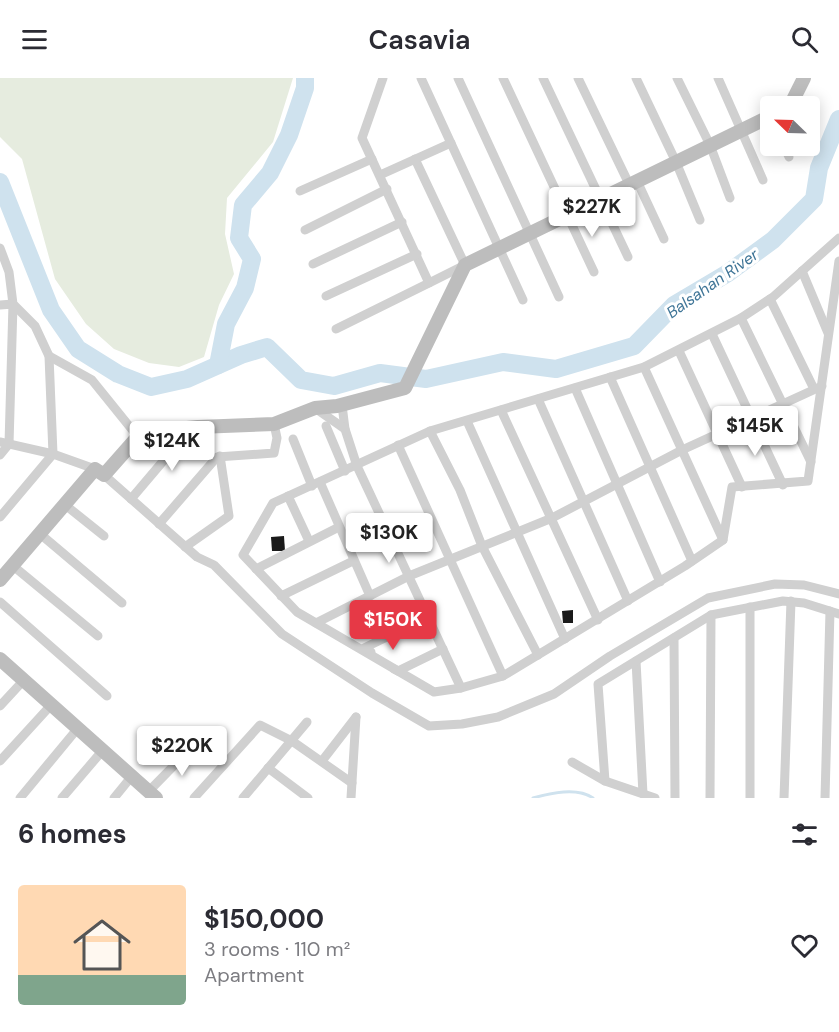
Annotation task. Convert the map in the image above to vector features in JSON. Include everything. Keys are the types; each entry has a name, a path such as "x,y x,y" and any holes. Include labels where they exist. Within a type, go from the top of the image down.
{"street":[{"path":"382,78 362,138 429,282"},
{"path":"421,78 523,300"},
{"path":"458,78 559,297"},
{"path":"503,78 594,272"},
{"path":"543,78 628,257"},
{"path":"578,78 664,239"},
{"path":"636,78 676,162 700,220"},
{"path":"677,78 710,145 730,198"},
{"path":"718,78 743,129 764,180"},
{"path":"795,96 804,78"},
{"path":"336,329 760,121"},
{"path":"380,175 451,142"},
{"path":"300,191 372,159"},
{"path":"415,159 465,266"},
{"path":"305,230 387,189"},
{"path":"313,264 402,222"},
{"path":"839,238 770,299 741,318 679,351 644,367 430,431 273,503 243,555 297,612 434,692 461,688 503,676 660,582 723,540 732,487 783,485 808,481 818,388 836,298 839,261"},
{"path":"0,248 14,304 4,443 0,455"},
{"path":"326,296 417,254"},
{"path":"0,579 64,504 142,432 192,427 274,424 315,408 342,405 405,388 465,266"},
{"path":"802,271 829,336"},
{"path":"770,299 818,388"},
{"path":"0,305 14,304"},
{"path":"0,517 53,454 49,356 35,326 14,304"},
{"path":"741,318 811,462"},
{"path":"712,334 783,485"},
{"path":"679,351 742,487"},
{"path":"49,356 92,380 138,437"},
{"path":"644,367 723,540"},
{"path":"610,377 692,561"},
{"path":"575,388 660,582"},
{"path":"316,623 409,576 552,518 717,432 818,388"},
{"path":"538,399 627,602"},
{"path":"342,405 345,429 357,466 461,688"},
{"path":"315,408 345,429"},
{"path":"501,410 598,620"},
{"path":"467,421 565,639"},
{"path":"159,524 217,457 274,453 277,438 274,424"},
{"path":"326,426 345,471"},
{"path":"131,499 192,427"},
{"path":"430,431 460,490 482,546 538,655"},
{"path":"293,439 339,527 370,596"},
{"path":"4,443 53,454 99,472 203,562 214,565 282,634 372,693 429,726 462,724 498,717 554,694 610,656 708,598 768,585 792,583 839,594"},
{"path":"398,445 503,676"},
{"path":"185,547 229,516 220,456"},
{"path":"288,496 309,541"},
{"path":"64,504 104,536"},
{"path":"256,569 339,527"},
{"path":"39,532 122,603"},
{"path":"281,596 353,561"},
{"path":"12,565 98,636"},
{"path":"784,798 791,601"},
{"path":"605,781 598,684 711,615 750,606 791,601 835,613 825,798"},
{"path":"0,602 107,696"},
{"path":"750,606 750,798"},
{"path":"710,798 711,615"},
{"path":"398,671 364,648 428,617"},
{"path":"674,638 675,798"},
{"path":"398,671 443,649"},
{"path":"0,659 152,795 195,744"},
{"path":"636,661 643,794"},
{"path":"0,706 22,681"},
{"path":"0,762 52,704"},
{"path":"322,761 356,717 351,798"},
{"path":"248,797 268,768 307,722"},
{"path":"194,798 260,725 291,741 352,783"},
{"path":"20,798 78,728"},
{"path":"62,798 103,750"},
{"path":"572,762 605,781 655,798"},
{"path":"268,768 308,798"},
{"path":"114,798 132,776"}],"shaded area":[{"path":"0,78 293,78 273,142 227,198 225,234 234,274 219,305 204,357 179,367 149,363 114,349 86,324 55,279 22,159 0,137"}],"building":[{"path":"284,536 285,551 272,551 271,537"},
{"path":"573,610 573,623 563,623 562,611"}],"waterway":[{"name":"Balsahan River","path":"218,365 226,324 245,288 252,259 239,238 243,205 270,173 289,135 305,88 305,78"},
{"name":"Balsahan River","path":"0,182 51,310 78,349 118,374 151,387 187,379 241,355 267,347 301,380 334,386 380,373 426,379 503,362 556,369 634,346 674,305 728,273 773,240 814,199 819,168 839,119"},
{"path":"533,798 572,792 593,798"}]}
